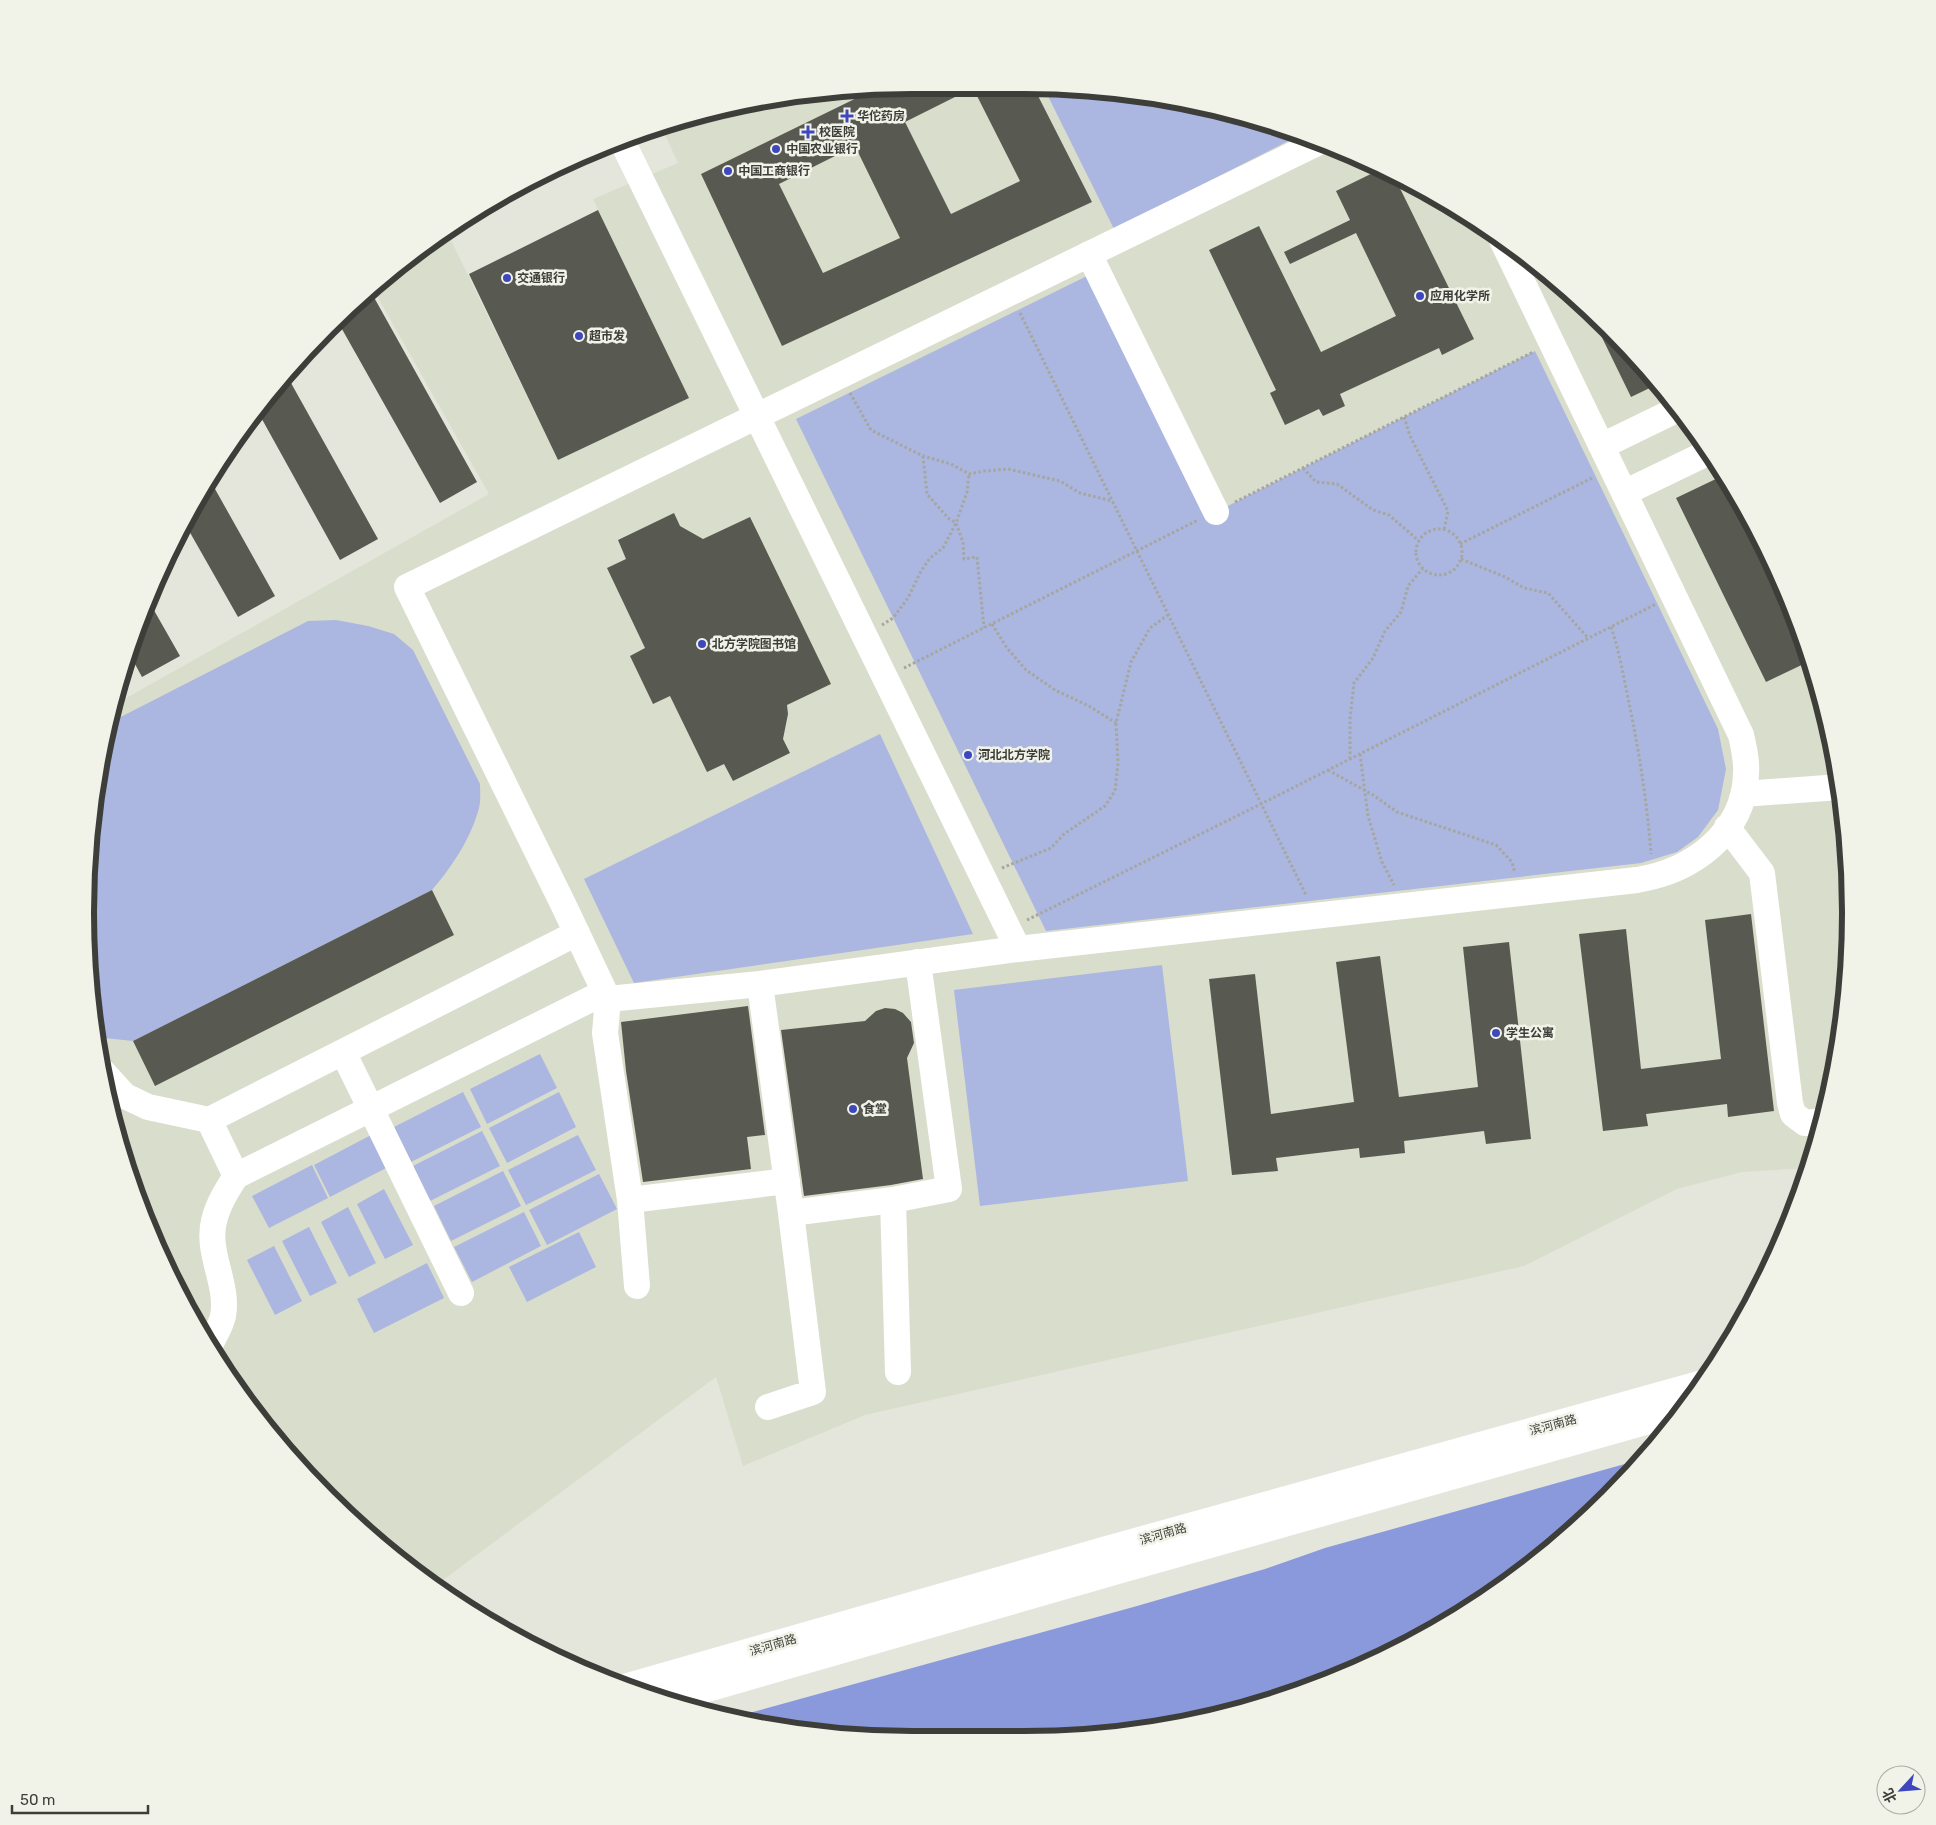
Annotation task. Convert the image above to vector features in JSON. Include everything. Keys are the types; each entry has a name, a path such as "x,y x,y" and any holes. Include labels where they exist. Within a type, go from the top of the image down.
{"main road":[{"name":"滨河南路","path":"638,1684 1116,1547 1689,1388"},
{"name":"滨河南路","path":"678,1696 1671,1414"}],"lane":[{"path":"625,146 1013,939"},
{"path":"637,1286 630,1200 605,1033 606,996 407,587 756,415 1311,146"},
{"path":"1089,254 1216,512"},
{"path":"213,1338 223,1318 224,1291 212,1237 214,1221 222,1199 236,1176 606,996 760,984 918,962 1013,939 1316,916 1653,878 1700,856 1717,842 1737,813 1744,794 1746,773 1741,736 1509,254"},
{"path":"1607,457 1672,413"},
{"path":"1624,493 1702,455"},
{"path":"1744,794 1832,788"},
{"path":"1727,828 1762,873 1790,1103 1793,1114 1805,1122 1815,1121"},
{"path":"111,1081 125,1096 148,1107 209,1120 577,933"},
{"path":"791,1213 893,1200 949,1189 918,962"},
{"path":"760,984 813,1392 768,1407"},
{"path":"343,1052 461,1293"},
{"path":"209,1120 236,1176"},
{"path":"630,1200 787,1181"},
{"path":"893,1200 898,1372"}],"path":[{"path":"1010,292 1316,916"},
{"path":"841,374 871,430 923,456 951,464 968,474 1008,470 1060,481 1080,493 1112,501"},
{"path":"1404,417 1410,436 1448,511 1444,530"},
{"path":"923,456 927,494 948,518 956,523 963,542 964,559 977,557 984,628"},
{"path":"1460,544 1607,457"},
{"path":"1303,468 1316,482 1337,484 1372,510 1389,515 1404,530 1419,541"},
{"path":"864,635 893,618 908,598 921,571 930,558 943,548 956,523 966,492 968,474"},
{"path":"1444,530 1450,532 1460,544 1461,559 1452,572 1444,574 1429,573 1423,568 1416,555 1419,541 1430,531 1444,530"},
{"path":"1461,559 1506,577 1524,588 1548,593 1588,638"},
{"path":"1350,759 1350,719 1354,683 1373,658 1385,631 1401,612 1408,586 1423,568"},
{"path":"1013,939 1261,804 1673,595"},
{"path":"983,877 1051,848 1064,834 1105,806 1115,791 1118,763 1116,723 1131,662 1150,628 1168,615"},
{"path":"992,624 1007,648 1026,670 1055,690 1089,706 1116,723"},
{"path":"1611,626 1635,732 1648,821 1653,878"},
{"path":"1360,754 1368,816 1382,862 1404,906"},
{"path":"1328,770 1373,795 1397,812 1496,845 1512,862 1520,893"}],"shaded area":[{"name":"河北北方学院","path":"912,94 1024,94 1130,101 1183,109 1287,137 1337,156 1386,178 1433,203 1478,232 1522,263 1563,297 1639,373 1673,414 1733,503 1758,550 1780,599 1799,649 1814,701 1827,753 1835,806 1842,912 1840,966 1827,1072 1801,1168 1742,1172 1677,1189 1524,1266 865,1415 743,1466 716,1377 443,1580 440,1581 414,1562 373,1528 297,1452 263,1411 232,1367 203,1322 178,1275 156,1226 137,1176 109,1072 96,966 94,912 96,859 109,753 122,700 489,494 376,294 414,263 450,238 558,460 689,398 593,199 678,163 664,133 753,109 806,101"},
{"path":"1047,95 1130,101 1183,109 1292,139 1114,229"},
{"path":"1087,276 1206,517 1535,351 1718,729 1726,769 1718,810 1698,837 1677,852 1641,863 1046,931 796,419"},
{"path":"336,620 368,626 394,634 413,650 480,784 479,808 471,830 447,872 432,890 133,1041 104,1038 96,966 94,912 96,859 109,753 118,719 308,621"},
{"path":"880,734 973,934 634,983 584,879"},
{"path":"1162,965 1188,1181 980,1206 954,990"},
{"path":"540,1054 557,1088 487,1124 470,1089"},
{"path":"463,1092 481,1127 411,1162 394,1127"},
{"path":"559,1092 576,1127 507,1163 489,1128"},
{"path":"482,1131 500,1166 430,1201 413,1166"},
{"path":"373,1134 390,1166 330,1197 314,1165"},
{"path":"578,1135 596,1170 526,1205 508,1170"},
{"path":"312,1165 328,1198 269,1228 252,1196"},
{"path":"503,1171 521,1206 451,1241 434,1206"},
{"path":"599,1174 617,1209 547,1245 529,1210"},
{"path":"384,1189 413,1245 385,1259 357,1204"},
{"path":"348,1207 376,1263 349,1277 321,1222"},
{"path":"524,1212 541,1246 472,1282 454,1247"},
{"path":"309,1227 337,1283 310,1296 282,1241"},
{"path":"579,1232 596,1267 527,1302 509,1267"},
{"path":"274,1246 302,1301 275,1315 247,1260"},
{"path":"427,1263 444,1298 374,1333 357,1299"},
{"path":"1629,1463 1563,1528 1522,1562 1433,1622 1386,1647 1337,1669 1287,1688 1235,1703 1183,1716 1130,1724 1024,1731 859,1729 806,1724 745,1714 1137,1606 1265,1569 1325,1548"}],"building":[{"path":"961,94 905,122 951,214 1020,181 976,94 1037,95 1092,202 782,346 701,174 861,96","holes":["855,146 900,238 823,273 779,184"]},
{"name":"应用化学所","path":"1374,173 1398,184 1474,339 1442,355 1439,348 1340,394 1345,406 1323,416 1319,409 1285,425 1270,393 1276,390 1209,250 1259,226 1321,352 1396,316 1356,233 1290,264 1284,252 1350,220 1336,191"},
{"name":"超市发","path":"598,210 689,398 558,460 469,274"},
{"path":"374,297 477,482 440,503 341,327"},
{"path":"1599,331 1651,387 1631,397"},
{"path":"290,381 378,539 340,560 261,417"},
{"path":"1717,478 1732,502 1778,595 1803,664 1766,682 1676,498"},
{"path":"214,486 275,596 238,617 189,530"},
{"path":"674,513 680,526 703,539 750,517 831,684 787,705 788,714 783,739 790,753 733,781 724,764 707,772 670,696 653,704 630,656 645,648 607,568 626,559 618,540"},
{"path":"153,608 180,656 142,677 133,661"},
{"path":"432,890 454,935 155,1086 133,1041"},
{"name":"学生公寓","path":"1751,914 1774,1111 1728,1117 1727,1104 1646,1114 1648,1126 1603,1131 1579,934 1626,929 1641,1069 1721,1059 1705,920"},
{"name":"学生公寓","path":"1509,942 1531,1139 1486,1144 1484,1131 1404,1141 1405,1153 1360,1158 1359,1148 1276,1158 1278,1171 1232,1175 1209,979 1255,974 1271,1114 1354,1102 1336,962 1380,956 1399,1097 1478,1087 1463,947"},
{"path":"748,1006 765,1135 747,1137 751,1169 643,1182 626,1071 621,1022"},
{"name":"食堂","path":"885,1008 895,1009 903,1013 911,1022 914,1043 907,1058 923,1179 804,1196 781,1030 865,1021 876,1011"}],"place":[{"name":"华佗药房","path":"847,116"},
{"name":"校医院","path":"808,132"},
{"name":"中国农业银行","path":"776,149"},
{"name":"中国工商银行","path":"728,171"},
{"name":"交通银行","path":"507,278"},
{"name":"应用化学所","path":"1420,296"},
{"name":"超市发","path":"579,336"},
{"name":"北方学院图书馆","path":"702,644"},
{"name":"河北北方学院","path":"968,755"},
{"name":"学生公寓","path":"1496,1033"},
{"name":"食堂","path":"853,1109"}]}
